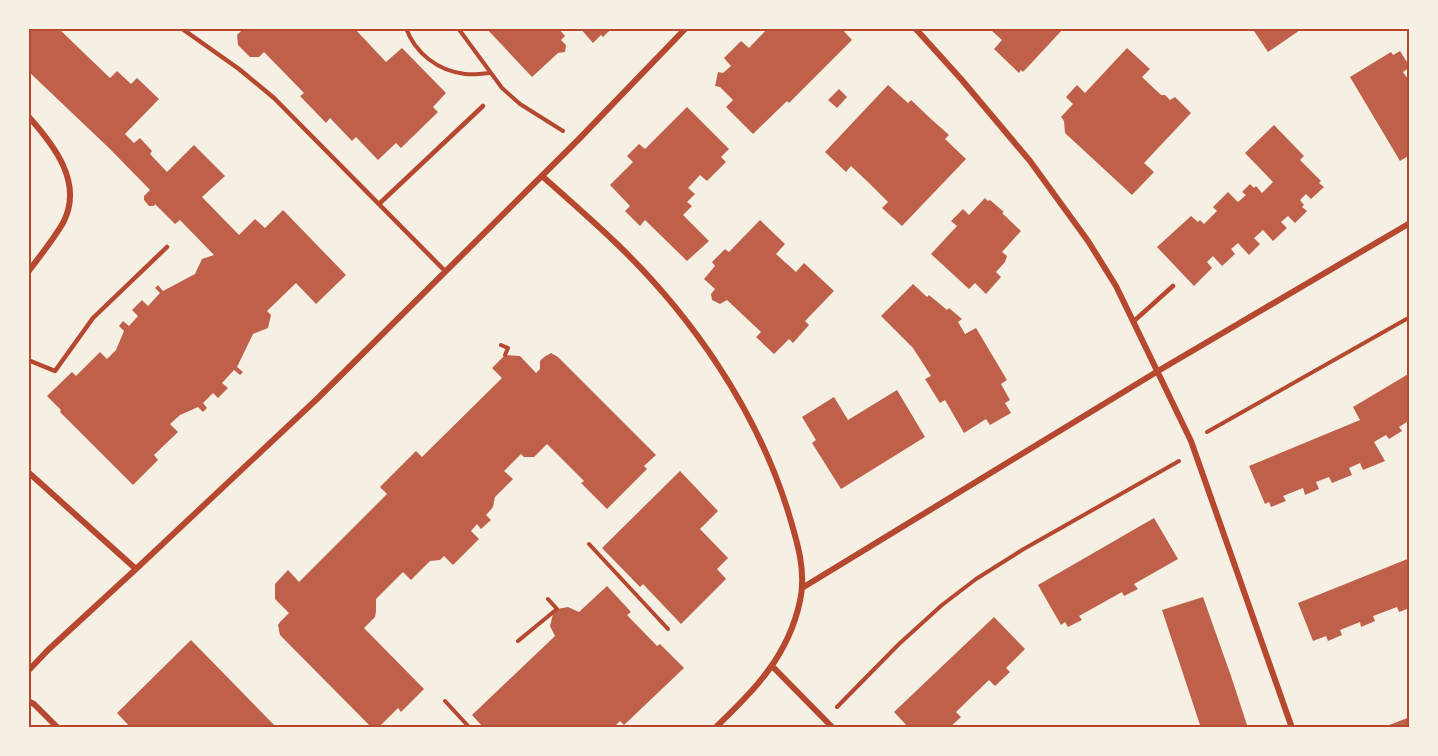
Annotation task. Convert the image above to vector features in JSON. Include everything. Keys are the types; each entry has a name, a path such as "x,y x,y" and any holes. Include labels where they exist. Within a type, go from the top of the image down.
{"street":[{"path":"28,671 318,398 578,140 686,28"},
{"path":"915,28 1030,161 1088,241 1116,286 1196,452 1292,728"},
{"path":"28,116 54,147 65,168 70,183 70,198 63,223 28,272"},
{"path":"542,176 617,243 685,320 730,384 760,439 780,486 800,555 802,588 793,629 772,666 746,698 716,728"},
{"path":"802,588 1158,371 1410,223"},
{"path":"28,472 136,569"},
{"path":"772,666 833,728"},
{"path":"28,701 58,728"}],"lane":[{"path":"181,28 274,98 446,272"},
{"path":"379,204 483,106"},
{"path":"28,360 55,371 93,318 167,248"},
{"path":"1134,321 1173,286"}],"path":[{"path":"405,28 414,45 434,63 454,72 489,73"},
{"path":"458,28 502,88 520,104 578,140"},
{"path":"1191,441 1410,317"},
{"path":"501,345 508,348 505,355"},
{"path":"825,720 899,644 942,605 976,579 1022,550 1196,452"},
{"path":"589,544 668,629"},
{"path":"518,641 557,609 548,599"},
{"path":"445,701 470,728"}],"building":[{"path":"28,28 58,28 110,78 117,71 131,84 137,78 159,99 125,134 134,143 140,138 152,151 150,154 167,172 194,145 225,176 202,197 239,235 255,219 265,228 283,210 346,275 316,304 296,283 267,311 271,315 268,328 253,334 237,367 243,372 240,375 234,370 222,383 228,388 218,398 213,393 203,403 207,408 203,412 198,407 180,415 170,424 178,432 154,455 158,460 133,485 47,396 72,372 76,376 100,352 107,359 116,350 124,331 119,326 123,321 129,326 138,316 132,310 142,300 148,306 160,293 155,288 158,285 163,291 195,274 202,259 214,255 180,220 175,224 155,204 149,206 144,196 150,190 28,71"},
{"path":"244,28 354,28 386,62 402,48 446,93 433,107 438,112 401,148 396,143 378,160 356,137 352,141 330,118 326,123 300,96 304,93 264,52 259,57 250,57 238,45 237,35"},
{"path":"486,28 558,28 565,36 561,40 566,45 565,52 558,53 532,77"},
{"path":"580,28 612,28 593,43"},
{"path":"768,28 841,28 852,40 789,103 787,101 753,134 726,107 733,100 720,87 715,86 718,72 723,73 731,66 724,58 741,41 749,48"},
{"path":"994,28 1064,28 1023,72 1021,70 1019,73 994,49 1002,40 992,31"},
{"path":"1252,28 1303,28 1268,52"},
{"path":"1127,48 1150,69 1142,77 1161,95 1165,95 1170,100 1175,97 1191,113 1144,163 1154,172 1132,195 1065,133 1064,121 1061,117 1073,104 1066,97 1077,85 1085,93"},
{"path":"1400,51 1410,67 1403,72 1410,82 1410,155 1400,161 1350,77 1391,52 1393,55"},
{"path":"888,85 908,103 911,100 949,135 945,139 966,159 902,226 882,208 888,202 869,183 851,166 846,172 825,152"},
{"path":"839,89 847,97 837,108 828,100"},
{"path":"687,107 729,149 721,157 726,162 707,181 700,175 688,188 695,194 687,202 692,206 683,215 709,241 687,261 645,220 640,226 625,211 630,206 610,185 633,162 627,156 639,144 645,149"},
{"path":"1274,125 1304,156 1300,160 1324,187 1311,199 1306,194 1300,200 1304,205 1302,207 1307,211 1295,223 1288,216 1281,222 1287,228 1273,241 1263,230 1254,238 1260,244 1249,255 1238,243 1231,249 1235,254 1222,266 1213,256 1207,262 1212,268 1194,286 1157,247 1191,216 1204,224 1217,211 1213,207 1228,192 1238,202 1246,195 1242,192 1250,184 1254,188 1256,186 1262,193 1273,182 1245,153"},
{"path":"985,198 1004,212 1002,213 1021,231 1002,252 1007,256 996,272 1001,277 986,294 975,283 969,289 931,254 957,226 951,221 963,209 969,215"},
{"path":"760,220 785,244 776,254 796,272 804,263 834,291 805,321 809,325 793,343 789,339 774,354 756,337 761,332 727,300 720,304 712,300 711,294 715,289 704,279 715,266 712,262 725,249 729,252"},
{"path":"913,284 927,297 929,295 962,319 958,322 965,334 976,328 1007,380 1001,384 1010,400 1005,403 1011,413 990,425 986,419 964,433 945,400 940,403 925,379 931,376 913,348 881,316"},
{"path":"551,353 558,357 656,455 644,466 647,469 607,509 581,483 584,481 547,444 534,457 524,457 521,454 504,471 513,479 495,497 493,507 486,515 491,520 481,529 477,524 471,531 479,539 453,565 444,556 440,560 430,561 411,580 403,572 376,599 375,617 364,628 424,689 401,712 398,708 378,728 372,728 280,635 278,625 289,613 275,599 275,584 288,570 299,582 387,494 380,487 416,451 422,457 502,378 492,368 505,355 520,356 536,373 540,369 540,361"},
{"path":"1410,373 1410,420 1399,427 1402,431 1389,439 1386,435 1374,442 1385,461 1363,470 1360,463 1349,468 1352,475 1332,483 1329,477 1316,482 1319,489 1305,495 1303,488 1283,496 1286,501 1271,507 1269,502 1265,504 1249,466 1360,420 1353,407"},
{"path":"897,390 925,437 841,489 812,443 816,440 802,417 834,397 848,420"},
{"path":"680,471 718,511 700,529 728,558 717,569 726,579 681,624 643,584 640,587 602,548"},
{"path":"1154,518 1178,559 1134,584 1138,589 1124,596 1122,592 1079,616 1082,620 1068,627 1065,622 1061,625 1038,585"},
{"path":"1410,558 1410,608 1399,612 1397,607 1373,616 1375,621 1361,627 1360,622 1340,630 1342,635 1328,641 1326,636 1313,641 1298,603"},
{"path":"607,586 631,612 627,615 657,646 660,644 684,668 624,725 620,721 613,728 484,728 472,715 555,636 550,626 557,609 568,607 579,612"},
{"path":"1203,597 1248,728 1201,728 1162,610"},
{"path":"994,617 1025,649 1006,668 1010,672 995,686 989,680 956,712 961,717 949,728 942,728 940,725 938,728 909,728 894,712"},
{"path":"191,640 277,728 131,728 117,713"},
{"path":"1410,717 1410,728 1384,728 1384,727"}]}
